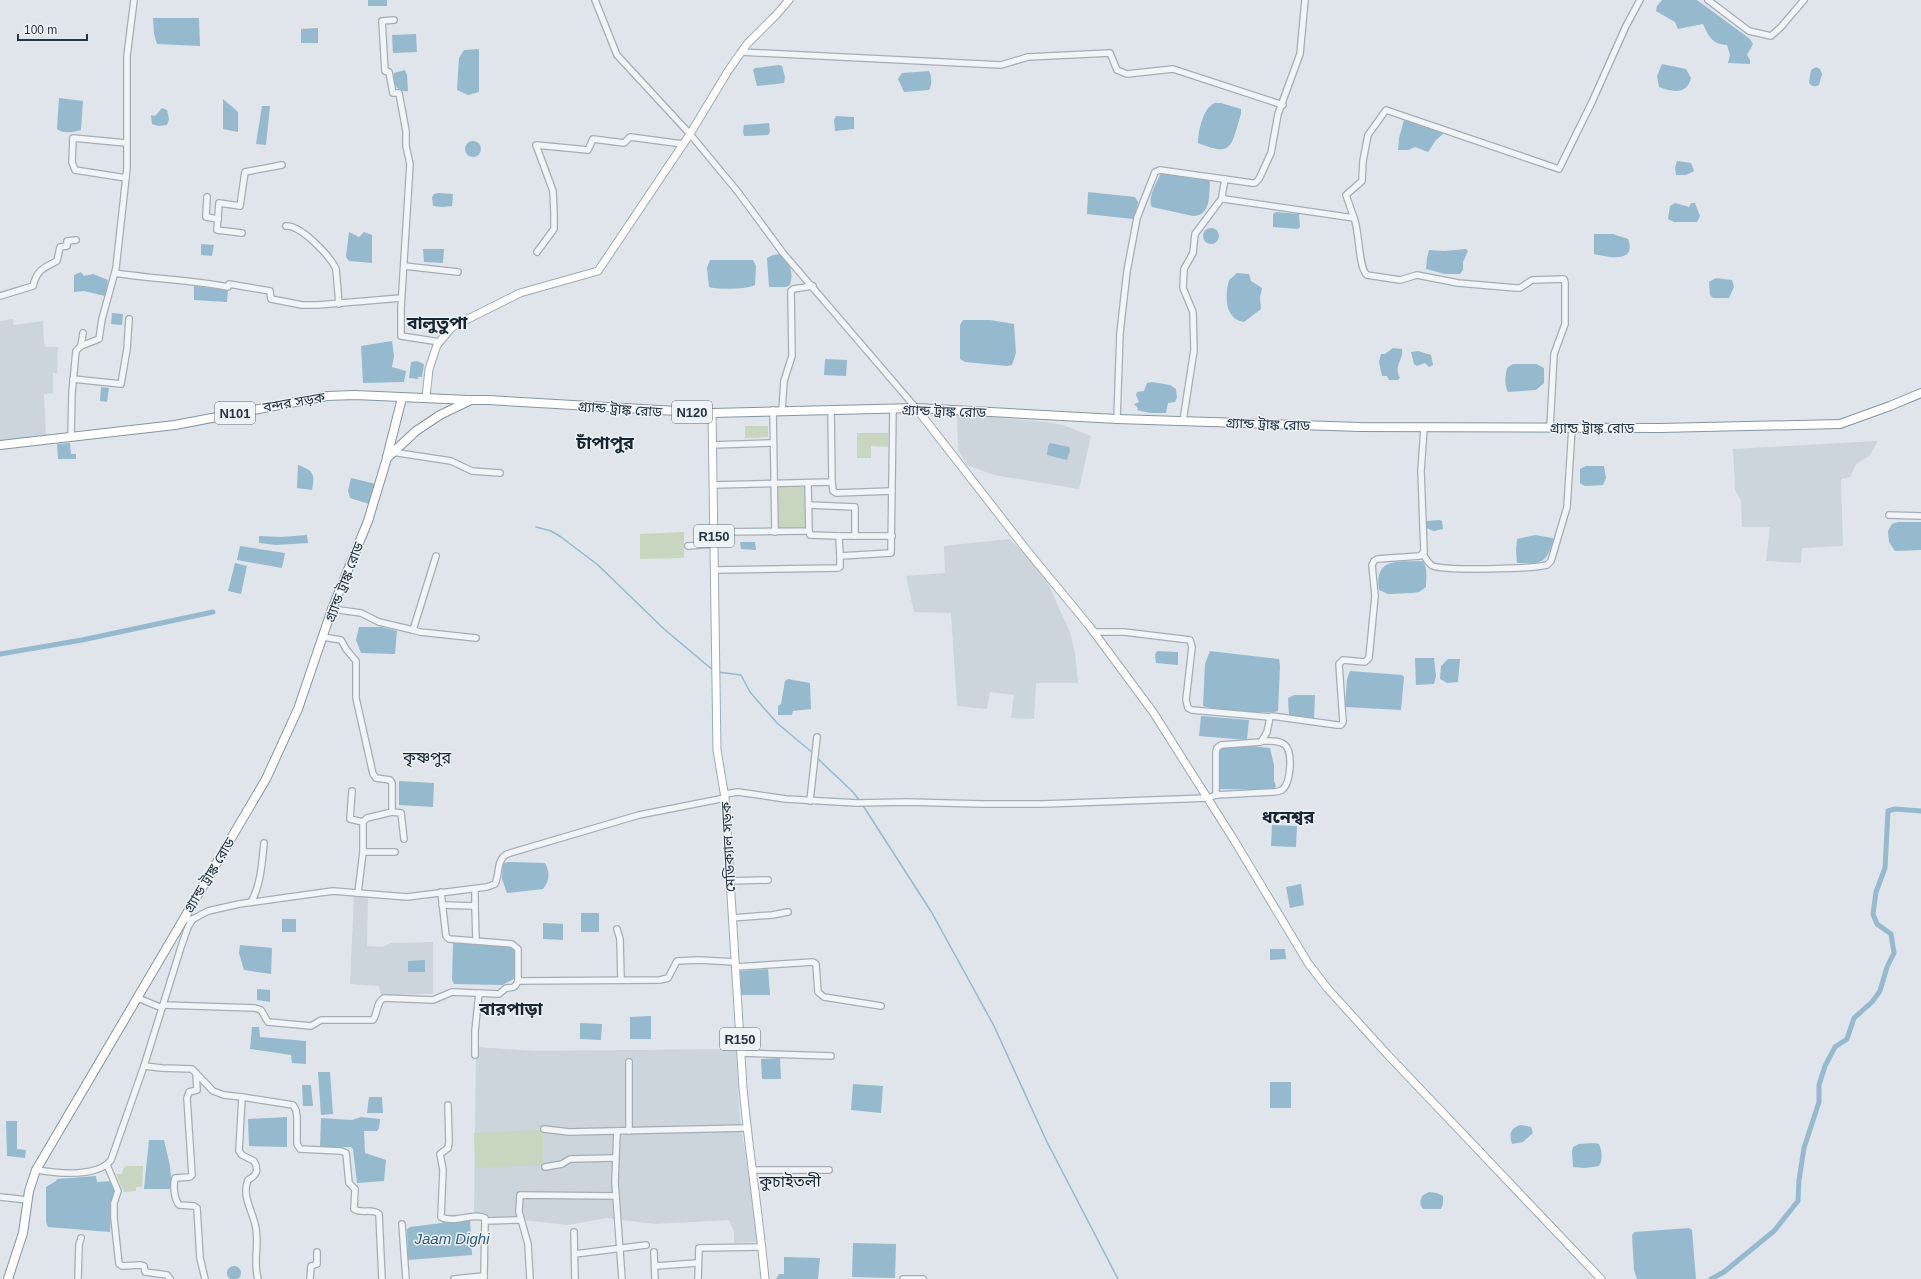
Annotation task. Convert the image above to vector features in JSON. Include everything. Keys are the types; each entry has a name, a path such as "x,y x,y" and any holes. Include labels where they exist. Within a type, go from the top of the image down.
{"highway":[{"name":"গ্র্যান্ড ট্রাঙ্ক রোড","path":"471,400 712,413 773,410 916,408 1117,419 1424,428 1572,428 1752,427 1840,424 1921,393"},
{"name":"বন্দর সড়ক","path":"0,445 175,425 327,396 355,395 471,400"},
{"name":"গ্র্যান্ড ট্রাঙ্ক রোড","path":"8,1279 23,1233 31,1182 36,1170 269,773 298,709 332,609 368,521 389,455 402,398"},
{"path":"389,455 402,442 424,425 471,400"}],"main road":[{"path":"426,398 429,369 440,342 452,327 520,293 598,271 690,134 741,52 789,0"},
{"path":"916,408 1094,632 1153,712 1208,798 1308,963 1328,988 1387,1054 1601,1279"},
{"name":"মেডিক্যাল সড়ক","path":"712,413 717,750 725,796 740,1053 747,1128 754,1170 765,1279"}],"street":[{"path":"71,436 73,379 76,351 81,346 99,339 102,319 115,273 126,178 127,56 134,0"},
{"path":"595,0 617,55 690,134 738,192 783,252 916,408"},
{"path":"1117,419 1120,332 1127,271 1137,218 1155,172 1160,170 1255,183 1259,179 1271,154 1278,114 1283,105 1292,73 1300,54 1305,0"},
{"path":"1550,427 1554,354 1565,324 1566,282 1564,279 1532,280 1520,288 1516,288 1458,283 1417,275 1400,280 1367,275 1362,266 1357,226 1346,195 1362,181 1363,161 1368,136 1386,110 1559,169 1592,102 1626,26 1640,0"},
{"path":"1708,0 1749,31 1771,36 1781,27 1804,0"},
{"path":"394,20 382,20 385,71 389,72 393,93 399,93 410,164 401,298 401,336 440,342"},
{"path":"741,52 1001,65 1028,57 1110,53 1117,70 1127,74 1173,69 1283,105"},
{"path":"537,252 554,229 554,213 553,191 536,145 588,150 593,139 624,143 630,137 683,144"},
{"path":"126,143 73,138 72,162 75,170 126,178"},
{"path":"242,234 216,230 219,203 240,206 245,172 282,165"},
{"path":"1183,421 1194,350 1193,312 1183,288 1184,269 1193,252 1195,234 1222,198 1225,179"},
{"path":"207,198 206,217 218,220"},
{"path":"1222,198 1354,218"},
{"path":"286,226 292,225 298,229 334,264 336,269 339,304"},
{"path":"0,296 33,286 36,275 44,268 57,262 60,247 67,246 67,241 76,240"},
{"path":"404,266 458,272"},
{"path":"115,273 143,278 199,282 228,287 229,284 270,291 271,299 302,305 339,304 401,298"},
{"path":"782,410 784,382 792,356 791,291 793,289 813,286"},
{"path":"73,379 121,384 129,319"},
{"path":"81,346 83,334"},
{"path":"831,409 833,491 836,493 892,491"},
{"path":"840,556 889,554 892,550 893,409"},
{"path":"773,410 775,532"},
{"path":"1424,428 1421,471 1423,554 1428,562 1433,566 1450,568 1500,568 1547,565 1551,561 1567,507 1572,428"},
{"path":"712,445 774,443"},
{"path":"389,455 451,461 472,471 500,473"},
{"path":"713,485 832,482"},
{"path":"808,483 810,535 892,536"},
{"path":"809,505 855,507 855,536"},
{"path":"1890,515 1921,516"},
{"path":"714,532 809,531"},
{"path":"715,570 838,568 840,567 839,536"},
{"path":"688,546 714,544"},
{"path":"1094,632 1124,632 1190,640 1192,647 1186,700 1188,708 1192,710 1272,716 1341,725 1343,722 1343,714 1339,664 1343,660 1365,662 1369,658 1375,596 1372,565 1377,559 1420,556 1423,554"},
{"path":"413,630 436,556"},
{"path":"332,609 361,613 384,624 419,632 476,638"},
{"path":"323,637 341,640 356,661 356,698 370,762 376,778 392,781 392,812"},
{"path":"1263,741 1267,732 1270,717"},
{"path":"810,801 816,761 817,737"},
{"path":"183,920 193,919 208,911 251,902 333,891 407,897 475,889 495,884 498,879 500,860 504,855 639,815 738,792 786,800 857,803 907,802 1043,804 1208,798 1216,795 1273,792 1282,790 1287,784 1290,768 1288,749 1283,744 1275,741 1225,744 1217,748 1216,795"},
{"path":"352,791 350,819 363,822"},
{"path":"358,893 363,852 363,822 367,818 392,812 401,813 404,838"},
{"path":"251,902 256,893 261,872 264,843"},
{"path":"363,852 395,852"},
{"path":"729,881 768,880"},
{"path":"475,889 476,940"},
{"path":"138,998 162,1006 255,1008 260,1010 268,1022 311,1026 321,1020 373,1020 376,1016 379,1002 384,998 433,1000 452,992 499,994 506,988 513,988 516,986 518,981 518,949 516,946 505,942 449,939 446,936 442,892"},
{"path":"442,904 475,906"},
{"path":"732,918 772,915 788,912"},
{"path":"36,1170 82,1172 107,1165 114,1154 144,1066 185,934 193,919"},
{"path":"617,929 620,939 621,980"},
{"path":"518,981 643,981 668,978 675,963 681,961 735,964 813,962 816,964 818,992 824,997 881,1006"},
{"path":"475,1055 475,1031 479,993"},
{"path":"740,1053 831,1056"},
{"path":"629,1062 629,1131"},
{"path":"144,1066 187,1068 196,1073 213,1091 224,1095 293,1105 298,1117 298,1147 300,1149 344,1151 346,1153 349,1183 355,1189 354,1209 379,1214 382,1279"},
{"path":"196,1073 197,1090 188,1093 187,1098 192,1175 190,1177 175,1178 174,1185 175,1194 179,1205 194,1206 197,1208 200,1258 205,1279"},
{"path":"242,1097 239,1151 242,1155 254,1161 257,1172 256,1175 248,1180 246,1193 256,1228 255,1268 258,1279"},
{"path":"448,1106 449,1142 448,1148 440,1154 440,1164 443,1170 441,1217 443,1219 468,1219 481,1216 485,1218 484,1278 454,1279"},
{"path":"544,1129 556,1132 569,1132 747,1128"},
{"path":"617,1131 615,1158 616,1196 622,1279"},
{"path":"545,1167 562,1164 570,1159 615,1158"},
{"path":"107,1165 118,1191 114,1203 114,1218 119,1264 122,1266 144,1266 145,1279"},
{"path":"754,1170 829,1170"},
{"path":"530,1279 528,1244 519,1212 519,1198 522,1194 616,1196"},
{"path":"0,1198 28,1200"},
{"path":"485,1221 521,1220"},
{"path":"402,1224 406,1279"},
{"path":"574,1232 575,1279"},
{"path":"78,1279 79,1245 81,1238"},
{"path":"575,1254 646,1245"},
{"path":"698,1279 698,1250 702,1246 762,1247"},
{"path":"310,1279 311,1266 318,1264 318,1252"},
{"path":"654,1252 655,1279"},
{"path":"655,1266 698,1263"},
{"path":"145,1272 168,1275 170,1279"},
{"path":"902,1279 923,1279"}],"shaded area":[{"path":"13,319 14,325 43,321 44,343 46,347 58,347 57,373 53,373 53,393 44,394 46,437 0,444 0,321"},
{"path":"957,414 1045,422 1063,425 1091,436 1079,489 994,475 967,465 958,450"},
{"path":"1878,441 1869,456 1856,464 1850,477 1841,479 1843,546 1802,548 1801,563 1766,561 1770,527 1742,527 1741,501 1735,490 1733,449"},
{"path":"1010,539 1044,575 1070,632 1075,653 1078,683 1036,683 1034,719 1011,718 1014,695 990,692 987,709 957,706 951,613 914,612 906,576 945,573 944,546"},
{"path":"354,895 368,896 367,946 383,947 391,943 433,942 433,994 381,995 379,986 350,984"},
{"path":"476,1047 536,1051 736,1049 740,1120 759,1242 734,1243 734,1231 729,1220 655,1224 606,1218 568,1225 474,1215"}],"green space":[{"path":"745,426 768,426 768,437 745,438"},
{"path":"857,433 888,433 888,447 871,446 871,458 857,458"},
{"path":"805,486 806,530 778,530 777,487"},
{"path":"684,532 684,558 640,559 640,534"},
{"path":"543,1130 543,1165 475,1168 474,1133"},
{"path":"126,1166 143,1166 142,1187 136,1187 136,1191 124,1192 116,1174 122,1174 123,1169"}],"water":[{"path":"368,0 387,0 387,6 368,6"},
{"path":"1662,0 1697,0 1750,39 1753,44 1747,55 1750,60 1750,64 1728,63 1730,55 1727,45 1714,41 1707,33 1703,24 1678,29 1675,22 1656,11 1657,6"},
{"path":"153,18 199,18 200,46 157,44 154,34"},
{"path":"318,28 318,43 301,43 301,29"},
{"path":"416,34 417,52 393,53 392,35"},
{"path":"479,49 479,92 468,95 457,90 459,58 464,50"},
{"path":"1662,64 1686,69 1691,78 1683,90 1674,91 1659,87 1657,76"},
{"path":"779,65 782,66 785,77 784,83 757,86 753,70 755,68"},
{"path":"1816,67 1820,69 1822,74 1819,85 1814,86 1809,83 1811,70"},
{"path":"405,70 407,75 408,91 398,89 394,80 394,73"},
{"path":"929,71 931,76 931,86 929,90 904,92 898,79 902,73"},
{"path":"59,98 83,101 81,130 65,132 57,129"},
{"path":"223,99 238,112 238,132 223,129"},
{"path":"1215,103 1221,103 1241,109 1235,134 1229,146 1225,149 1218,149 1198,143 1200,127 1204,115 1207,109"},
{"path":"262,106 270,106 266,145 256,144"},
{"path":"162,108 167,110 169,119 167,125 158,126 152,124 151,115 155,116"},
{"path":"836,116 854,117 854,129 835,131 834,120"},
{"path":"1404,120 1442,132 1443,134 1436,140 1428,152 1415,147 1408,150 1398,150 1399,138"},
{"path":"769,123 770,132 768,135 744,136 744,125"},
{"path":"473,141 480,146 481,149 476,156 473,157 466,152 465,149 470,142"},
{"path":"1677,161 1691,163 1694,171 1686,175 1676,175 1675,168"},
{"path":"1164,172 1207,179 1210,182 1208,204 1203,213 1193,216 1152,207 1151,199 1153,190 1161,173"},
{"path":"1088,192 1135,197 1138,202 1136,218 1133,219 1087,214"},
{"path":"434,194 453,194 452,206 433,206 432,197"},
{"path":"1675,203 1689,207 1691,203 1695,203 1700,216 1697,222 1674,222 1668,219 1670,206"},
{"path":"1276,212 1299,214 1300,227 1298,229 1273,227 1273,214"},
{"path":"1208,228 1214,228 1219,233 1217,242 1214,244 1208,244 1203,239 1203,233"},
{"path":"349,232 359,237 364,232 372,235 372,263 349,261 346,257"},
{"path":"1594,234 1613,234 1628,239 1630,247 1628,252 1625,256 1620,257 1594,254"},
{"path":"201,244 214,245 212,256 201,255"},
{"path":"423,249 444,249 443,263 424,262"},
{"path":"1466,249 1468,251 1463,262 1463,270 1460,274 1445,274 1426,269 1429,250 1444,251"},
{"path":"780,254 789,264 792,276 790,285 786,287 769,287 767,258"},
{"path":"710,260 753,260 756,266 755,285 733,289 709,287 707,268"},
{"path":"81,272 84,276 93,274 108,280 105,296 84,291 74,292 74,275"},
{"path":"1237,273 1249,274 1251,281 1262,288 1260,298 1261,309 1244,322 1237,320 1229,311 1227,299 1229,280"},
{"path":"1716,278 1732,280 1734,287 1729,298 1713,298 1710,295 1709,282"},
{"path":"194,286 228,290 227,302 194,300"},
{"path":"112,313 123,314 122,325 111,324"},
{"path":"963,320 990,320 1014,324 1016,353 1012,365 1007,366 965,362 960,359 960,325"},
{"path":"392,341 394,356 392,367 406,371 404,382 363,383 361,346"},
{"path":"1393,348 1402,349 1402,356 1398,366 1400,378 1398,380 1389,380 1387,376 1382,376 1379,362 1381,354 1385,354"},
{"path":"1418,351 1431,355 1433,365 1429,367 1425,363 1417,366 1414,364 1411,352"},
{"path":"825,359 847,360 846,376 824,375"},
{"path":"417,361 424,364 422,377 418,377 418,379 409,378 411,362"},
{"path":"1513,364 1536,364 1544,368 1544,383 1536,390 1508,392 1505,383 1506,371 1507,368"},
{"path":"1152,382 1170,385 1176,389 1177,397 1175,402 1168,403 1166,413 1150,413 1137,410 1138,408 1134,404 1139,402 1136,395 1137,392 1144,391 1147,383"},
{"path":"101,387 109,388 107,402 100,401"},
{"path":"70,443 71,454 76,454 76,459 58,459 57,444"},
{"path":"1050,443 1069,447 1070,450 1067,460 1047,455 1048,446"},
{"path":"298,465 307,469 312,474 312,490 297,488"},
{"path":"1586,466 1604,466 1606,478 1603,485 1585,486 1580,483 1580,469"},
{"path":"351,478 376,484 369,504 350,498 348,491"},
{"path":"1426,521 1442,521 1443,529 1434,531 1426,528"},
{"path":"1898,522 1921,522 1921,550 1895,551 1889,542 1888,531 1892,524"},
{"path":"307,535 308,543 276,545 259,543 259,536 281,537"},
{"path":"1535,535 1553,538 1553,542 1546,558 1534,563 1517,563 1517,539"},
{"path":"740,542 755,542 756,550 741,549"},
{"path":"240,546 285,553 282,568 237,560"},
{"path":"1423,561 1426,570 1426,587 1419,592 1388,594 1379,590 1378,579 1380,572 1384,567 1397,562"},
{"path":"235,563 247,566 241,594 228,591"},
{"path":"359,627 381,627 397,631 395,654 361,653 356,640"},
{"path":"1157,651 1178,652 1178,665 1156,663 1155,655"},
{"path":"1210,651 1279,659 1278,711 1254,712 1203,706 1205,664"},
{"path":"1415,658 1434,658 1436,676 1434,684 1416,685"},
{"path":"1448,659 1460,659 1458,682 1447,683 1440,679 1441,666"},
{"path":"1350,671 1402,675 1404,677 1401,710 1345,707 1347,679"},
{"path":"788,679 810,683 811,709 793,711 792,715 778,715 778,706 781,704 785,681"},
{"path":"1294,695 1315,695 1314,719 1289,716 1288,698"},
{"path":"1201,716 1249,720 1247,740 1199,736"},
{"path":"1250,746 1270,748 1274,765 1274,781 1276,786 1273,790 1217,789 1219,750 1224,747"},
{"path":"399,781 434,783 433,807 399,805"},
{"path":"1272,825 1297,826 1296,847 1271,846"},
{"path":"503,863 545,863 548,870 548,876 547,882 543,889 507,893 502,879"},
{"path":"1301,884 1304,905 1290,908 1286,887"},
{"path":"581,913 599,913 599,932 581,932"},
{"path":"282,919 296,919 296,932 282,932"},
{"path":"543,923 563,924 563,940 543,939"},
{"path":"453,943 518,946 520,976 502,985 454,984 452,980"},
{"path":"240,945 272,948 271,974 244,970 239,953"},
{"path":"1270,949 1285,949 1286,959 1270,960"},
{"path":"425,960 425,972 408,972 408,961"},
{"path":"768,969 770,995 741,995 740,971"},
{"path":"257,989 270,990 270,1002 257,1000"},
{"path":"651,1016 651,1039 630,1039 630,1017"},
{"path":"580,1023 602,1024 601,1040 580,1039"},
{"path":"252,1027 259,1027 260,1037 306,1041 306,1064 292,1063 291,1055 250,1049"},
{"path":"780,1058 781,1079 762,1079 761,1059"},
{"path":"318,1072 330,1072 333,1114 321,1115"},
{"path":"1270,1082 1291,1082 1291,1108 1270,1108"},
{"path":"853,1084 883,1086 881,1113 851,1110"},
{"path":"302,1085 311,1085 313,1106 303,1106"},
{"path":"369,1097 382,1097 383,1113 367,1113"},
{"path":"287,1117 287,1147 249,1146 248,1119"},
{"path":"361,1117 380,1119 379,1128 377,1131 364,1131 365,1153 386,1160 384,1181 357,1183 353,1149 351,1147 320,1148 321,1118 352,1120"},
{"path":"6,1121 17,1121 17,1149 26,1150 25,1158 7,1156"},
{"path":"1521,1125 1531,1127 1533,1133 1523,1142 1512,1144 1511,1132 1517,1126"},
{"path":"149,1140 164,1140 170,1166 172,1189 144,1189"},
{"path":"1579,1144 1599,1144 1601,1149 1602,1158 1599,1166 1585,1168 1573,1167 1573,1147"},
{"path":"96,1176 97,1182 113,1181 117,1193 112,1200 110,1232 48,1227 46,1222 46,1187 57,1179"},
{"path":"1429,1192 1437,1193 1443,1196 1443,1204 1441,1209 1423,1209 1420,1204 1421,1199 1423,1195"},
{"name":"Jaam Dighi","path":"445,1220 470,1220 472,1255 408,1260 407,1229 410,1227 442,1223"},
{"path":"1689,1228 1692,1230 1696,1279 1637,1279 1634,1270 1632,1235 1635,1232"},
{"path":"853,1243 896,1244 895,1278 852,1277"},
{"path":"784,1257 820,1258 818,1279 776,1279 779,1274 784,1274"},
{"path":"231,1266 237,1266 241,1270 241,1276 237,1280 231,1280 227,1276 227,1270"}],"waterway":[{"path":"536,527 551,531 561,537 598,565 664,629 714,671"},
{"path":"0,654 82,640 213,612"},
{"path":"718,672 741,675 750,692 777,723 814,754"},
{"path":"816,757 853,792 860,801"},
{"path":"862,804 932,913 994,1026 1047,1142 1118,1279"},
{"path":"1711,1279 1724,1272 1774,1231 1798,1201 1799,1180 1804,1148 1819,1102 1819,1085 1825,1066 1835,1047 1847,1039 1854,1018 1872,1002 1880,991 1887,967 1894,953 1891,934 1877,924 1873,914 1876,892 1885,868 1888,811 1895,809 1921,811"}],"district":[{"name":"বালুতুপা","path":"437,323"},
{"name":"চাঁপাপুর","path":"605,443"},
{"name":"কৃষ্ণপুর","path":"427,757"},
{"name":"ধনেশ্বর","path":"1288,817"},
{"name":"বারপাড়া","path":"511,1009"},
{"name":"কুচাইতলী","path":"790,1181"}]}
